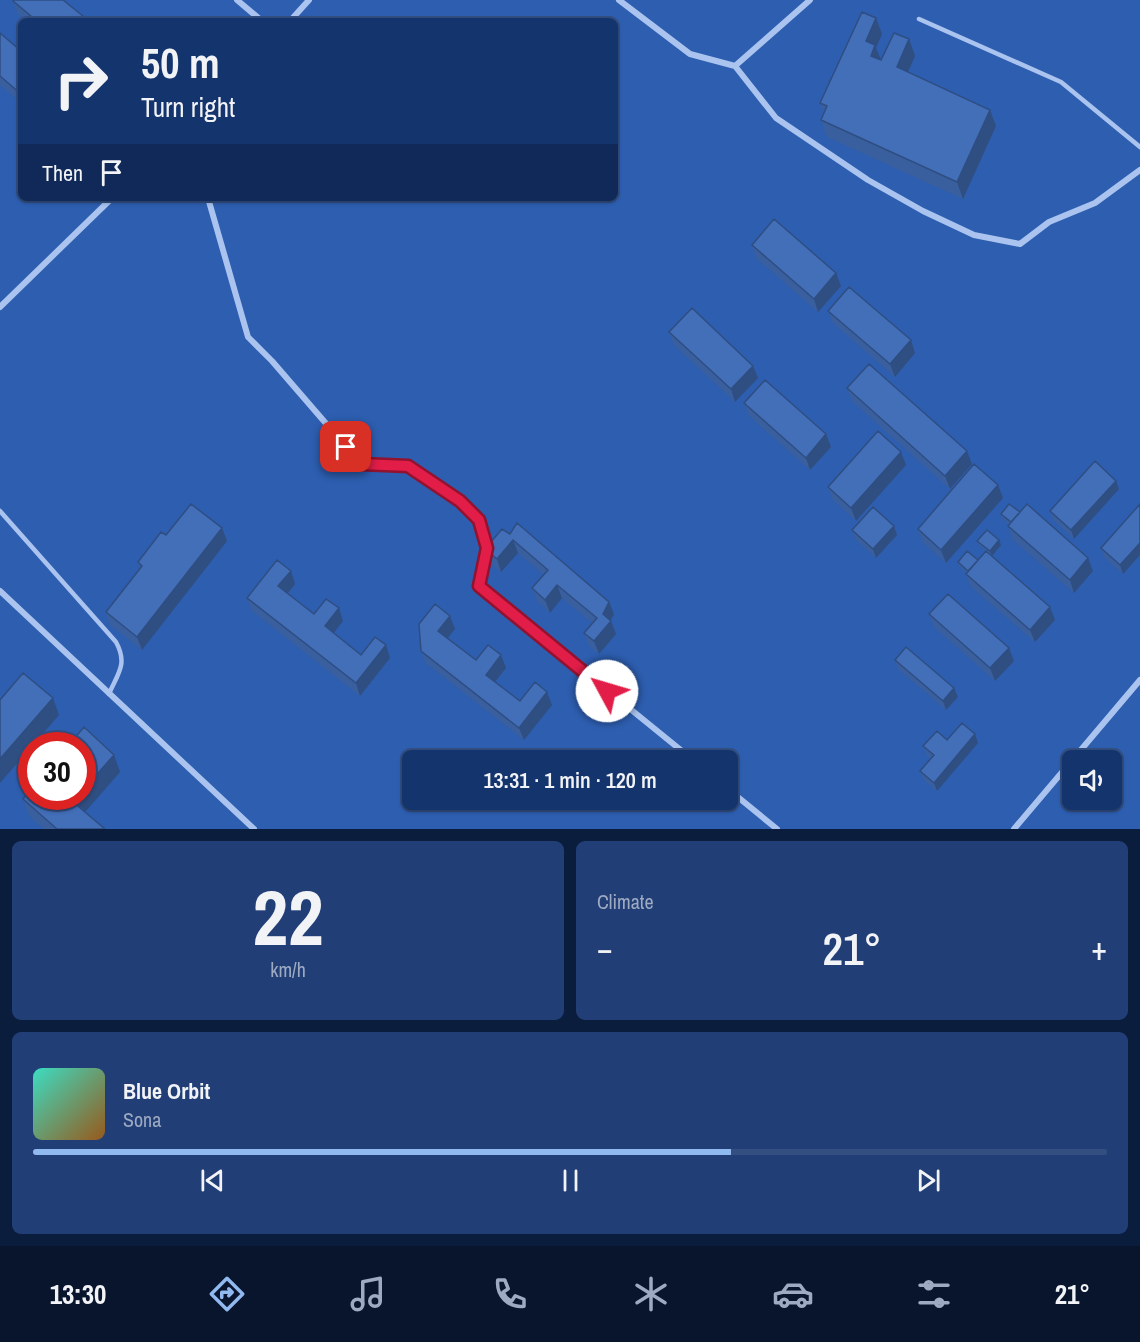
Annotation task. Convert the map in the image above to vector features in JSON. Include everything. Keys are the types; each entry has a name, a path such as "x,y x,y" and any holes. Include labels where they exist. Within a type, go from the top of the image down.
{"street":[{"path":"237,0 258,18"},
{"path":"293,18 309,0"},
{"path":"619,0 690,54 735,66 776,118 868,180 923,211 974,235 1020,244 1049,222 1095,203 1140,170"},
{"path":"735,66 810,0"},
{"path":"0,307 109,201"},
{"path":"209,201 248,337 272,361 361,464 408,466 460,501 479,520 487,548 479,586 681,750"},
{"path":"0,591 254,829"},
{"path":"1014,829 1140,680"},
{"path":"738,797 777,829"}],"lane":[{"path":"919,19 1061,82 1140,147"},
{"path":"0,511 116,642 122,652 123,662 109,693"}],"shaded area":[{"path":"0,0 1140,0 1140,829 0,829"}],"building":[{"path":"63,0 85,18 33,18 13,1"},
{"path":"862,12 876,18 866,41 875,45 871,56 881,60 894,33 909,39 897,67 990,110 957,182 821,120 827,106 820,103"},
{"path":"0,33 18,48 18,91 0,76"},
{"path":"774,219 836,273 814,299 752,245"},
{"path":"849,287 911,340 890,364 828,311"},
{"path":"692,308 753,366 731,389 669,332"},
{"path":"869,364 967,451 945,476 847,388"},
{"path":"765,380 826,434 806,458 744,403"},
{"path":"878,431 901,452 851,508 828,487"},
{"path":"1095,461 1116,481 1071,530 1050,511"},
{"path":"974,464 998,485 941,550 918,529"},
{"path":"191,504 222,528 137,637 106,612 142,566 138,562 161,532 166,535"},
{"path":"1009,504 1020,512 1011,522 1001,514"},
{"path":"1027,504 1088,558 1070,580 1008,526"},
{"path":"1140,504 1140,543 1120,565 1101,548"},
{"path":"873,507 894,526 873,549 852,530"},
{"path":"517,523 609,602 603,614 611,621 594,641 584,633 597,618 557,585 545,600 532,588 548,570 513,540 497,559 485,549 502,529 510,534"},
{"path":"987,530 999,540 990,551 977,541"},
{"path":"967,551 978,560 968,571 958,562"},
{"path":"986,551 1050,607 1030,630 966,574"},
{"path":"277,560 291,571 278,586 314,614 326,599 339,608 325,626 361,655 375,637 386,645 356,683 247,598"},
{"path":"948,594 1009,648 990,668 929,614"},
{"path":"435,604 450,616 438,631 476,660 488,645 501,655 486,675 520,701 535,682 547,692 519,728 421,651 419,624"},
{"path":"906,647 954,688 943,701 895,660"},
{"path":"23,673 53,698 23,732 18,732 18,738 0,759 0,700"},
{"path":"962,723 975,734 934,783 920,771 934,755 923,746 937,731 947,740"},
{"path":"84,727 89,732 80,732"},
{"path":"96,738 114,755 96,775"},
{"path":"35,810 82,810 105,829 57,829"}],"route":[{"path":"346,447 361,464 408,466 460,501 479,520 487,548 479,586 607,691"}]}
